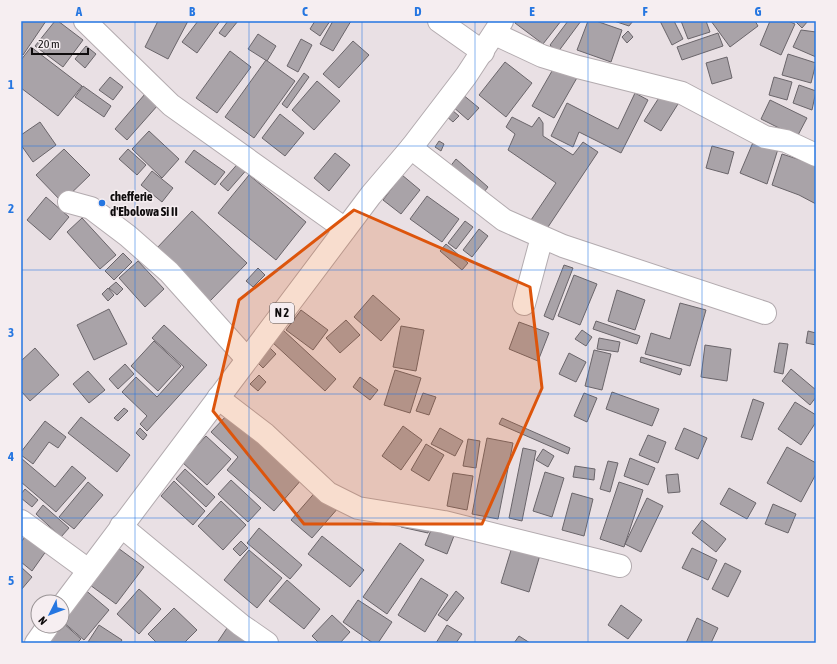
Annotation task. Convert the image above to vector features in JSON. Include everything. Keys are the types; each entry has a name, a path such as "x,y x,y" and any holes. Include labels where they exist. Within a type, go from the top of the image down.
{"main road":[{"path":"85,21 171,106 345,229"},
{"path":"439,21 483,52"},
{"path":"499,28 542,56 578,67 682,93 765,137 786,141 816,155"},
{"name":"N 2","path":"70,595 345,229 371,195 411,148 483,52 499,28"},
{"path":"411,148 504,220 542,237 765,313"},
{"path":"69,202 91,208 140,246 169,272 247,359"},
{"path":"524,304 542,237"},
{"path":"218,398 265,434 328,493 358,508 444,522 620,566"},
{"path":"21,521 88,570"},
{"path":"121,526 242,625 267,643"},
{"path":"36,643 42,634"}],"highlighted area":[{"path":"354,210 530,287 542,388 482,524 304,524 213,411 239,300"}],"building":[{"path":"21,21 46,21 23,55 21,54"},
{"path":"55,21 58,21 83,40 63,67 35,46"},
{"path":"158,21 188,21 168,59 145,47"},
{"path":"198,21 220,21 197,53 182,42"},
{"path":"228,21 238,21 225,37 219,33"},
{"path":"315,21 330,21 320,36 310,29"},
{"path":"333,21 351,21 333,51 320,44"},
{"path":"516,21 561,21 543,44 515,23"},
{"path":"568,21 581,21 558,52 550,45"},
{"path":"588,21 596,21 622,30 611,62 577,50"},
{"path":"614,21 633,21 629,26"},
{"path":"660,21 674,21 683,39 672,45"},
{"path":"681,21 706,21 710,32 688,39"},
{"path":"711,21 755,21 758,26 730,47"},
{"path":"770,21 788,21 795,24 781,55 760,45"},
{"path":"795,21 808,21 802,28"},
{"path":"801,30 816,32 816,57 793,47"},
{"path":"628,31 633,37 627,43 622,37"},
{"path":"718,33 723,46 682,60 677,47"},
{"path":"258,34 276,46 267,61 248,49"},
{"path":"301,39 312,45 298,72 287,66"},
{"path":"353,41 369,55 339,88 323,74"},
{"path":"86,46 96,54 85,68 75,59"},
{"path":"31,47 82,86 58,116 21,88 21,60"},
{"path":"230,51 251,67 217,113 196,98"},
{"path":"788,54 816,63 811,83 782,75"},
{"path":"727,57 732,78 712,84 706,63"},
{"path":"266,60 295,81 254,138 225,117"},
{"path":"505,62 532,83 506,117 479,95"},
{"path":"556,64 578,76 554,118 532,106"},
{"path":"304,73 309,77 287,108 282,104"},
{"path":"110,77 123,87 113,100 99,90"},
{"path":"774,77 792,82 787,100 769,95"},
{"path":"317,81 340,101 314,130 292,110"},
{"path":"799,85 816,91 812,110 793,103"},
{"path":"83,86 111,106 104,117 75,97"},
{"path":"635,93 648,100 621,153 579,132 573,147 551,136 567,103 618,129"},
{"path":"662,93 678,104 661,131 644,121"},
{"path":"145,94 158,105 127,140 115,129"},
{"path":"462,94 479,108 468,120 452,106"},
{"path":"770,100 807,118 797,137 761,119"},
{"path":"452,110 459,116 453,122 446,116"},
{"path":"280,114 304,133 285,156 262,138"},
{"path":"512,117 532,127 539,117 543,123 543,136 573,155 583,142 598,152 544,233 529,223 556,183 508,150 515,134 506,127"},
{"path":"40,122 56,145 33,162 21,145 21,135"},
{"path":"149,131 179,159 162,178 132,149"},
{"path":"754,140 778,149 767,184 740,173"},
{"path":"439,141 444,144 441,151 435,147"},
{"path":"712,146 734,152 728,174 706,168"},
{"path":"64,149 90,175 62,202 36,175"},
{"path":"128,149 146,165 137,175 119,159"},
{"path":"194,150 225,172 215,185 185,162"},
{"path":"335,153 350,165 329,191 314,178"},
{"path":"782,154 816,165 816,204 799,195 772,185"},
{"path":"456,159 488,187 481,196 449,168"},
{"path":"241,160 249,167 228,191 220,184"},
{"path":"152,171 173,188 162,202 141,185"},
{"path":"249,175 306,222 276,260 218,213"},
{"path":"402,175 420,190 401,214 383,200"},
{"path":"427,196 459,219 442,242 410,219"},
{"path":"46,197 69,217 50,240 27,220"},
{"path":"192,211 247,263 210,301 156,249"},
{"path":"82,218 116,255 100,269 67,232"},
{"path":"465,221 473,227 456,249 448,243"},
{"path":"479,229 488,236 472,257 463,250"},
{"path":"446,244 468,263 462,270 440,251"},
{"path":"123,253 132,262 114,280 105,271"},
{"path":"138,261 164,289 145,307 119,278"},
{"path":"564,265 573,268 553,320 544,316"},
{"path":"258,268 265,275 253,287 246,281"},
{"path":"574,275 597,284 580,325 558,316"},
{"path":"116,282 123,289 117,295 109,288"},
{"path":"108,288 114,295 108,301 102,294"},
{"path":"617,290 645,300 635,330 608,321"},
{"path":"373,295 400,319 381,341 354,317"},
{"path":"680,303 706,310 690,366 645,354 651,333 670,339"},
{"path":"109,309 127,344 94,360 77,325"},
{"path":"301,310 328,330 313,350 286,330"},
{"path":"346,320 360,335 340,353 326,338"},
{"path":"596,321 640,336 637,344 593,329"},
{"path":"519,322 549,333 538,361 509,349"},
{"path":"164,325 207,365 147,431 140,424 147,416 122,392 136,377 157,397 184,367 152,338"},
{"path":"401,326 424,330 416,371 393,367"},
{"path":"283,330 336,379 325,391 272,342"},
{"path":"582,330 592,337 586,346 575,339"},
{"path":"808,331 816,333 816,345 806,343"},
{"path":"599,338 620,342 618,352 597,349"},
{"path":"154,341 181,366 158,391 131,366"},
{"path":"779,343 788,344 783,374 774,372"},
{"path":"705,345 731,349 727,381 701,377"},
{"path":"35,348 59,375 30,401 21,391 21,361"},
{"path":"270,348 276,354 263,368 257,362"},
{"path":"594,350 611,354 602,390 585,386"},
{"path":"569,353 586,362 576,382 559,374"},
{"path":"641,357 682,369 680,375 640,362"},
{"path":"125,364 134,374 118,389 109,379"},
{"path":"791,369 816,390 816,397 810,405 782,381"},
{"path":"395,370 421,378 410,413 384,405"},
{"path":"88,371 105,390 89,403 73,384"},
{"path":"259,375 266,382 258,391 250,384"},
{"path":"360,377 378,390 370,400 353,387"},
{"path":"612,392 659,409 652,426 606,409"},
{"path":"423,393 436,397 429,415 416,411"},
{"path":"584,393 597,398 587,422 574,416"},
{"path":"753,399 764,403 752,440 741,437"},
{"path":"795,402 816,415 816,422 801,445 778,429"},
{"path":"124,408 128,411 118,421 114,418"},
{"path":"228,414 302,479 274,511 227,470 238,457 211,432"},
{"path":"81,417 130,455 117,472 68,433"},
{"path":"502,418 570,448 568,454 499,424"},
{"path":"45,421 66,437 58,448 49,442 33,464 21,455 21,452"},
{"path":"403,426 422,440 401,470 382,456"},
{"path":"140,428 147,435 143,440 136,433"},
{"path":"440,428 463,441 455,456 431,444"},
{"path":"684,428 707,438 698,459 675,449"},
{"path":"648,435 666,442 658,463 639,455"},
{"path":"206,436 231,459 207,485 182,462"},
{"path":"487,438 513,443 498,519 472,514"},
{"path":"468,439 480,441 476,468 463,466"},
{"path":"426,444 444,455 429,481 411,470"},
{"path":"787,447 816,463 816,474 801,502 767,483"},
{"path":"523,448 536,451 522,521 509,518"},
{"path":"543,449 554,456 548,467 536,460"},
{"path":"21,458 55,487 72,466 86,478 56,512 21,482"},
{"path":"630,458 655,468 648,485 624,476"},
{"path":"608,461 618,463 610,492 600,489"},
{"path":"575,466 595,469 594,480 573,477"},
{"path":"185,469 215,497 206,507 176,479"},
{"path":"545,472 564,478 552,517 533,511"},
{"path":"453,473 473,476 467,510 447,506"},
{"path":"678,474 680,492 668,493 666,475"},
{"path":"231,480 261,508 248,522 218,494"},
{"path":"174,481 205,511 193,525 161,496"},
{"path":"325,481 346,499 312,538 291,520"},
{"path":"88,482 103,495 74,529 59,517"},
{"path":"619,482 643,490 624,547 600,539"},
{"path":"729,488 756,503 747,519 720,504"},
{"path":"25,489 38,500 32,507 21,498 21,494"},
{"path":"572,493 593,499 584,536 562,530"},
{"path":"647,498 663,506 641,552 625,544"},
{"path":"221,501 246,525 223,550 198,526"},
{"path":"773,504 796,514 788,533 765,524"},
{"path":"43,505 69,528 61,537 36,514"},
{"path":"403,518 430,524 428,533 401,527"},
{"path":"435,520 457,528 447,554 425,545"},
{"path":"702,520 726,539 716,552 692,533"},
{"path":"259,528 302,565 290,579 247,543"},
{"path":"29,532 49,547 32,571 21,562 21,542"},
{"path":"322,536 364,570 350,587 308,554"},
{"path":"241,541 248,548 240,556 233,549"},
{"path":"400,543 424,560 387,614 363,597"},
{"path":"512,547 540,555 529,592 501,583"},
{"path":"118,548 144,567 116,604 90,585"},
{"path":"692,548 717,560 708,580 682,568"},
{"path":"249,550 282,578 257,608 224,580"},
{"path":"725,563 741,571 728,597 712,589"},
{"path":"21,567 32,577 21,590"},
{"path":"421,578 448,595 425,632 398,615"},
{"path":"287,580 320,609 304,629 269,601"},
{"path":"83,588 109,610 84,640 70,628 70,603"},
{"path":"139,589 161,609 139,634 117,614"},
{"path":"456,591 464,598 447,621 438,615"},
{"path":"358,600 392,622 378,643 373,643 343,622"},
{"path":"621,605 642,620 628,639 608,625"},
{"path":"174,608 197,630 184,643 157,643 148,634"},
{"path":"332,615 350,632 340,643 319,643 312,636"},
{"path":"697,618 718,628 711,643 686,643"},
{"path":"99,625 122,640 120,643 88,642"},
{"path":"229,625 255,643 217,643"},
{"path":"447,625 462,634 456,643 436,643"},
{"path":"70,629 81,639 77,643 40,643 48,634 70,634"},
{"path":"519,636 530,643 514,643"}],"place":[{"name":"chefferie d'Ebolowa Si II","path":"102,203"}]}
